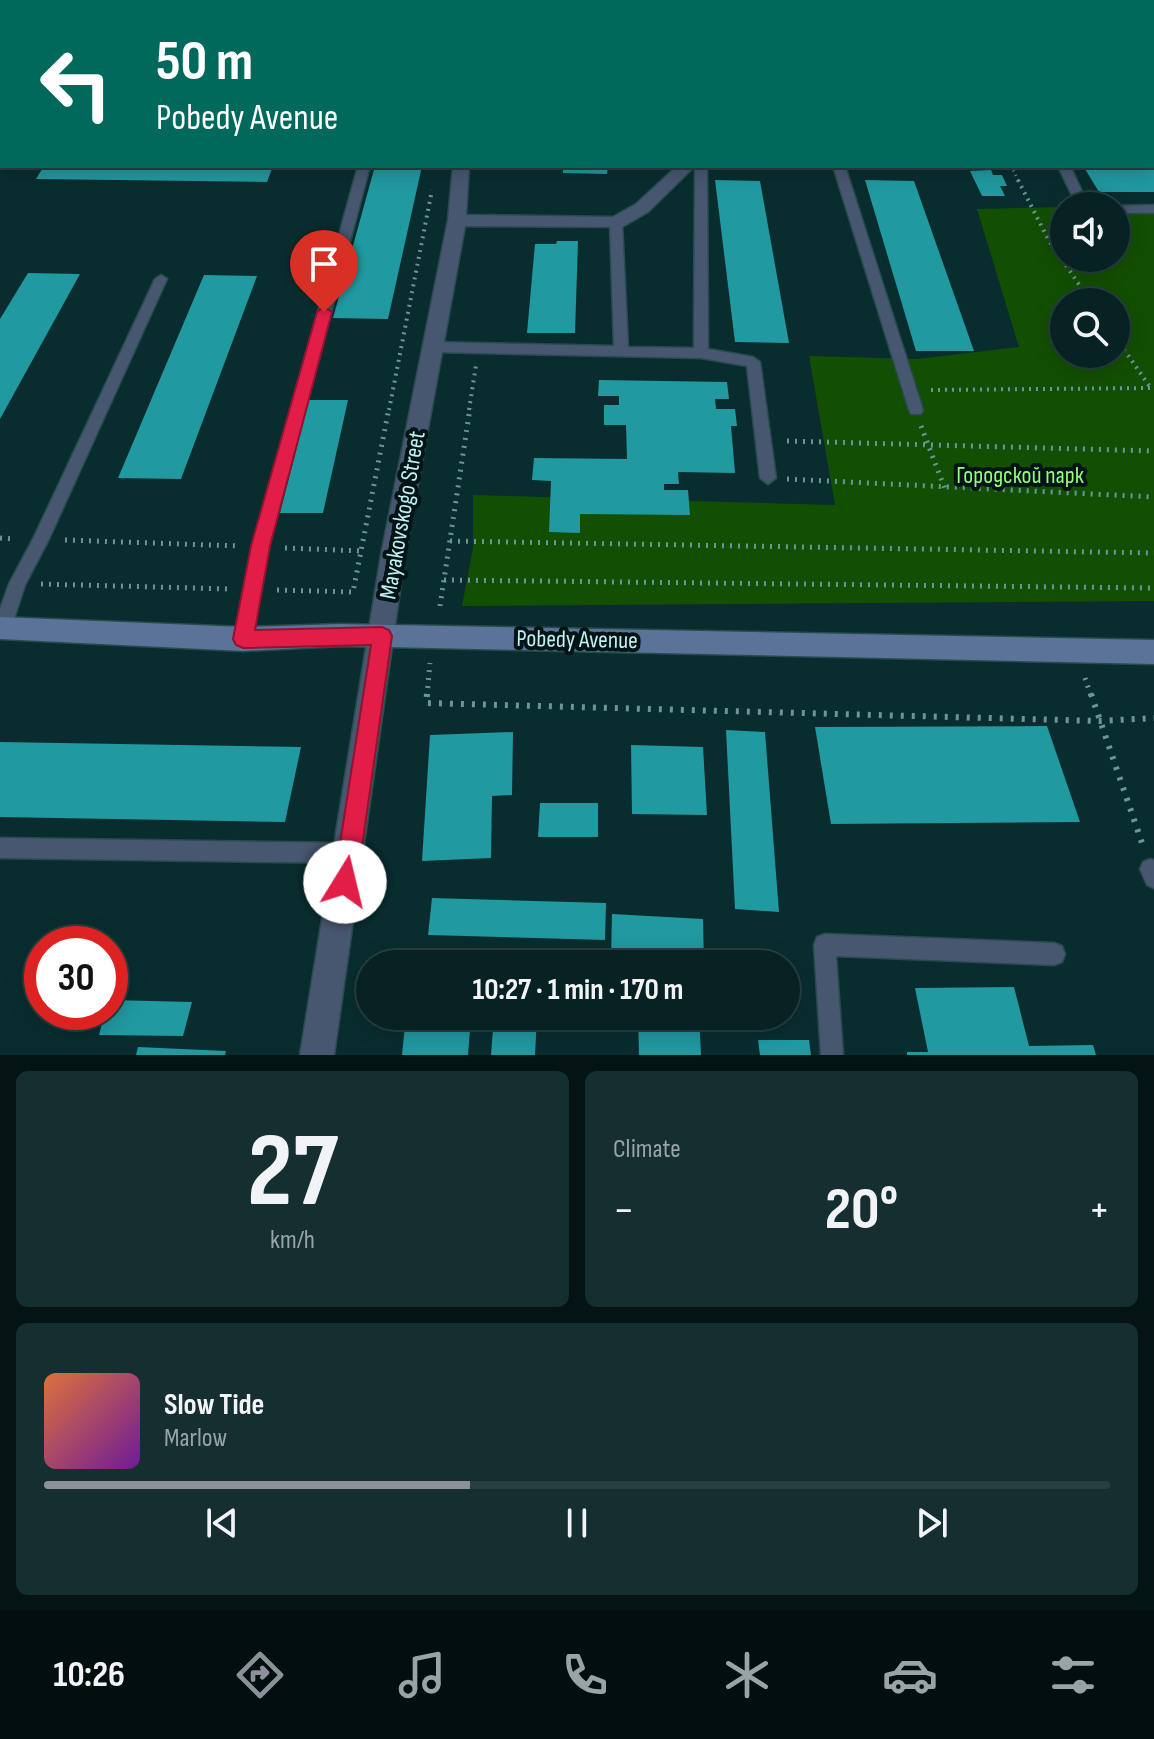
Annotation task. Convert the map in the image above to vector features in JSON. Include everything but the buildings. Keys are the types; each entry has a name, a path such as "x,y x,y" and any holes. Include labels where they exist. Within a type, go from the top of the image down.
{"street":[{"name":"Mayakovskogo Street","path":"317,1055 393,555 457,220 461,168"},
{"path":"457,220 616,223 642,208 685,168"},
{"name":"Pobedy Avenue","path":"1,628 243,639 382,636 1154,652"}],"lane":[{"path":"243,639 261,546 363,168"},
{"path":"701,168 701,353"},
{"path":"840,168 916,410"},
{"path":"1065,168 1076,192"},
{"path":"1130,209 1154,209"},
{"path":"616,223 621,351"},
{"path":"1,628 17,584 41,539 161,279"},
{"path":"433,347 701,353 753,362 766,441 768,478"},
{"path":"0,848 350,853"},
{"path":"832,1055 825,945 1054,954"}],"path":[{"path":"1012,168 1048,239 1081,288"},
{"path":"440,606 478,349"},
{"path":"1130,357 1152,388"},
{"path":"908,390 1152,388"},
{"path":"916,410 945,489"},
{"path":"766,441 1154,451"},
{"path":"768,478 1154,497"},
{"path":"0,538 261,546 393,555"},
{"path":"450,541 1154,553"},
{"path":"444,580 1154,588"},
{"path":"1075,651 1152,874"},
{"path":"430,663 426,703 1100,721 1154,718"}],"green space":[{"name":"Городской парк","path":"1154,205 1154,601 462,606 473,548 473,495 835,505 809,356 918,359 1019,347 977,209 1050,207 1050,272 1130,272 1130,206"}],"route":[{"path":"324,312 261,546 255,590 243,639 382,636 345,882"}]}
